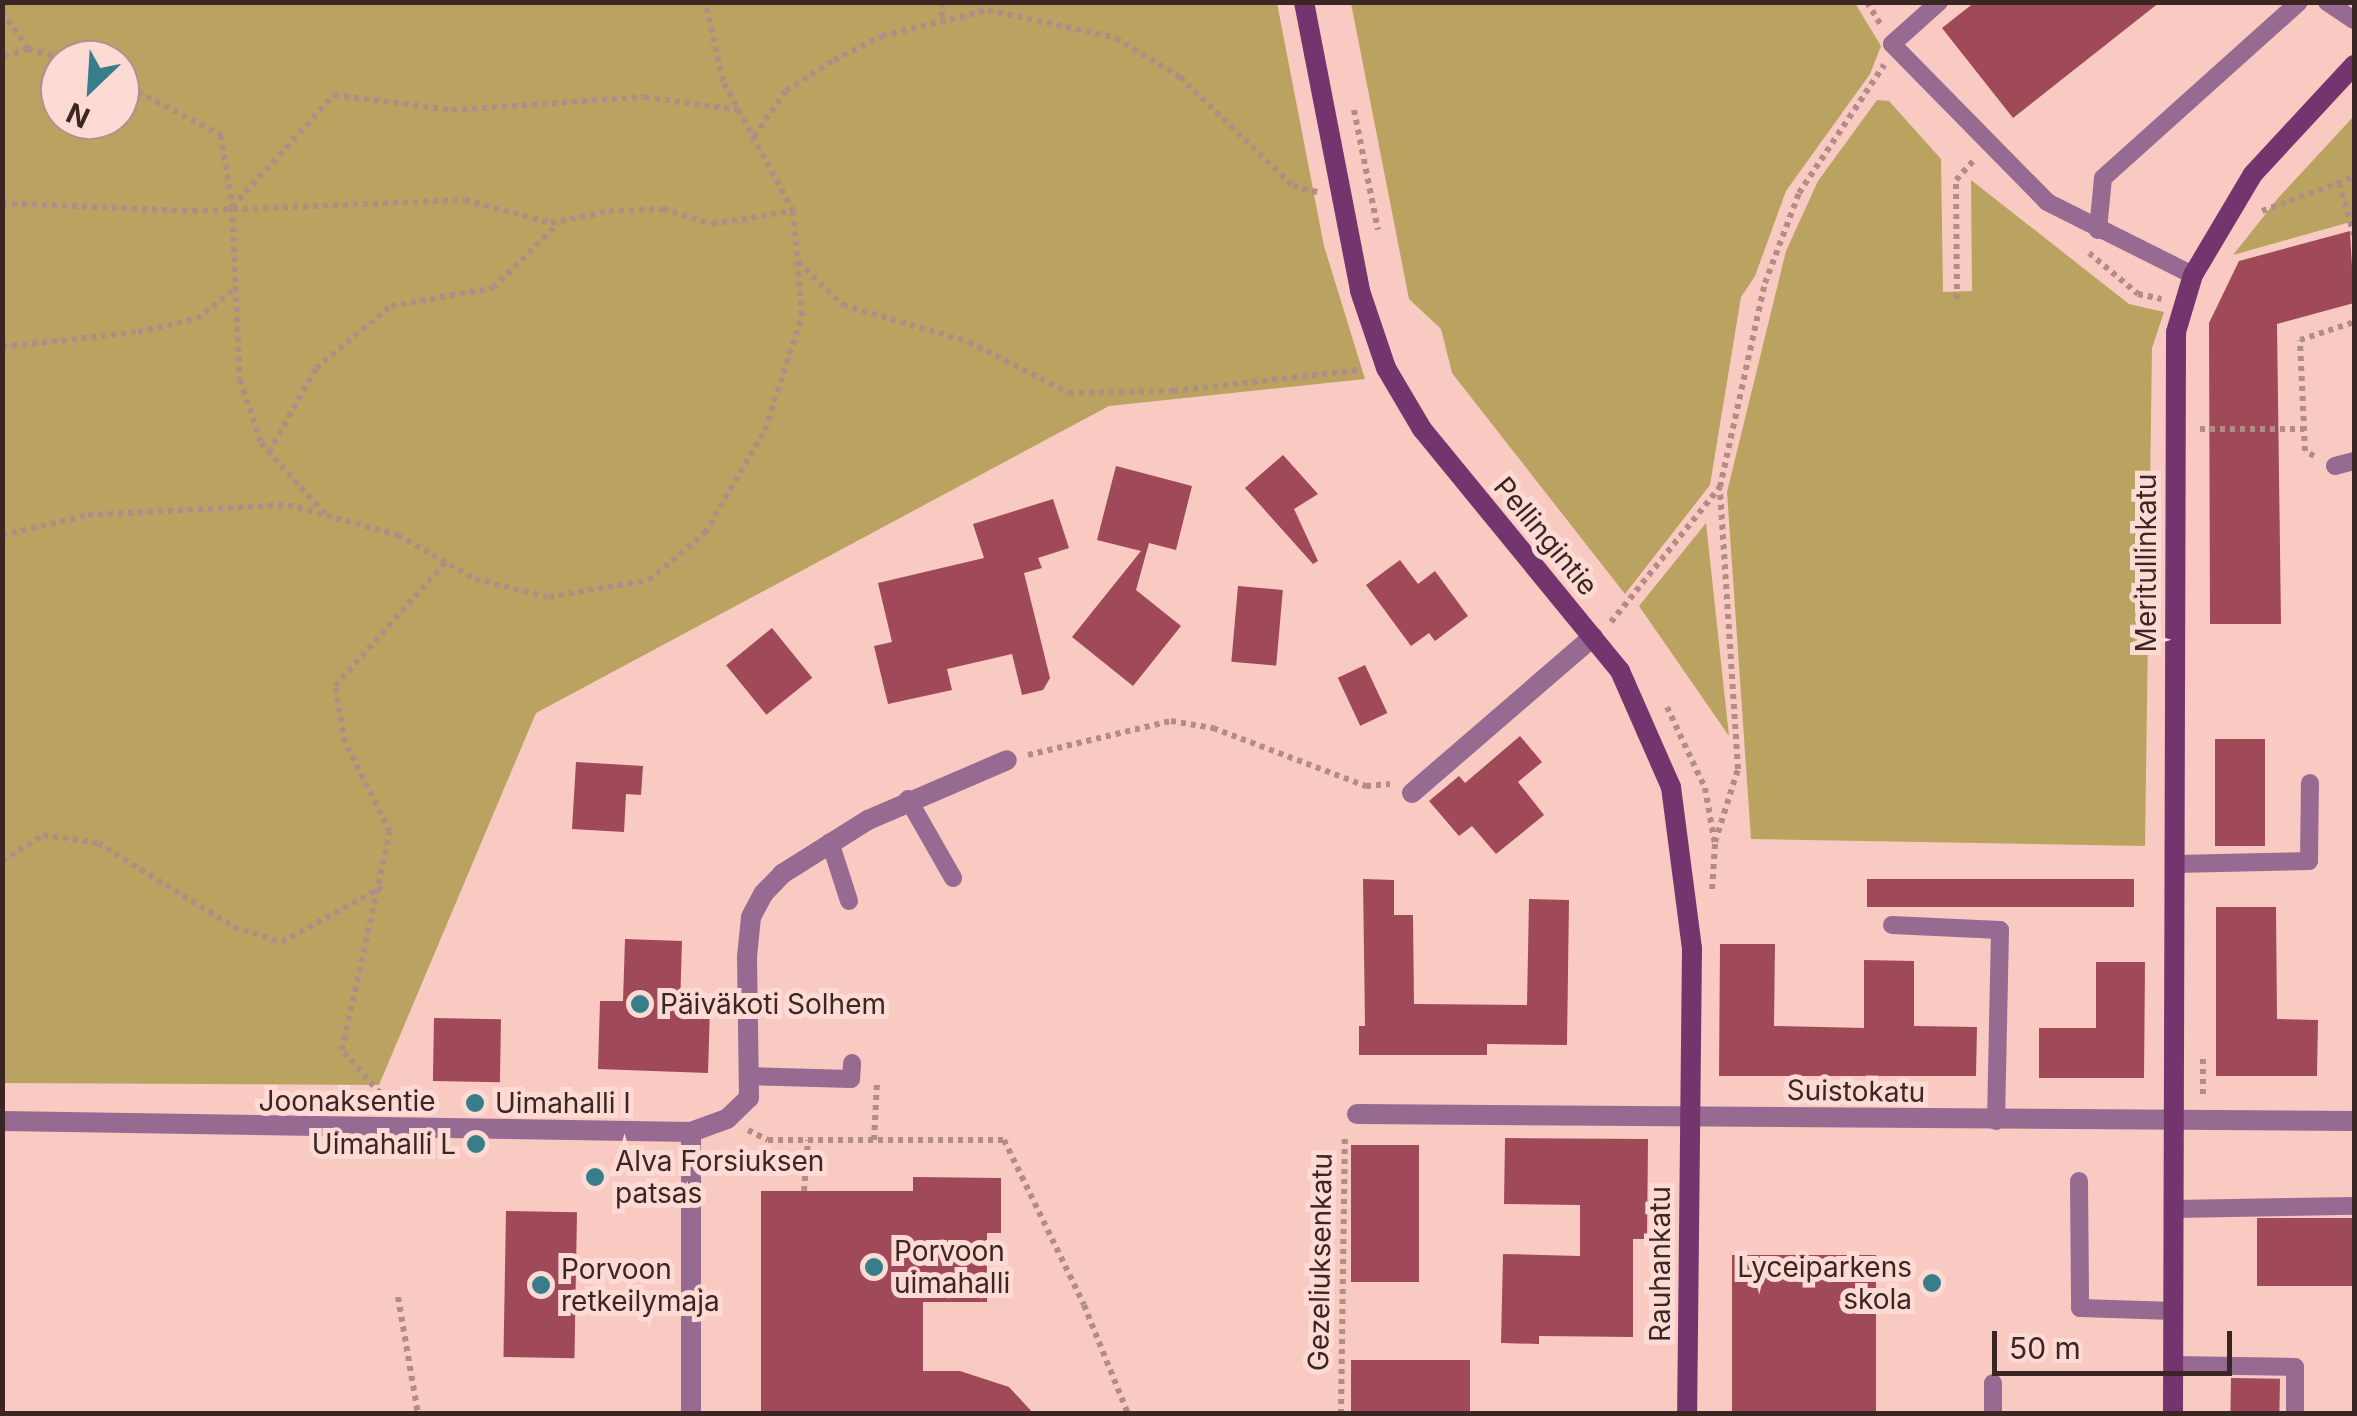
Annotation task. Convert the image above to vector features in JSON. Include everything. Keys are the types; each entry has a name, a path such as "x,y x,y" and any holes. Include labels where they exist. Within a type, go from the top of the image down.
{"street":[{"name":"Pellingintie","path":"1304,2 1360,292 1386,368 1422,429 1620,671 1671,786 1692,948 1688,1115"},
{"name":"Meritullinkatu","path":"2174,1414 2173,365 2193,275 2253,174 2354,65"},
{"path":"1412,792 1594,636"},
{"path":"727,1120 749,1098 751,917 782,874 830,842 908,800 1006,760"},
{"name":"Suistokatu","path":"1357,1114 2354,1121"},
{"name":"Rauhankatu","path":"1687,1414 1688,1115"},
{"name":"Joonaksentie","path":"2,1121 691,1132 727,1120"},
{"path":"691,1132 691,1414"}],"lane":[{"path":"1940,2 1892,44 2047,202 2193,275"},
{"path":"2098,230 2103,178 2299,2"},
{"path":"2328,2 2354,20"},
{"path":"2335,466 2354,460"},
{"path":"2175,864 2309,861 2310,783"},
{"path":"908,800 953,878"},
{"path":"830,842 849,900"},
{"path":"1892,924 2000,930 1996,1121"},
{"path":"749,1076 851,1079 852,1063"},
{"path":"2079,1181 2080,1308 2174,1310"},
{"path":"2175,1209 2354,1206"},
{"path":"2174,1365 2295,1367 2295,1414"},
{"path":"1993,1383 1993,1414"}],"path":[{"path":"2,536 88,515 288,504 398,535 475,580 549,597 649,580 704,533 765,430 802,316 793,211 723,81 705,2"},
{"path":"941,2 943,24"},
{"path":"1715,844 1738,768 1720,487 1765,283 1799,193 1878,80 1892,44 1867,2"},
{"path":"754,136 786,91 834,60 882,36 988,10 1116,38 1180,77 1293,186 1342,200"},
{"path":"2,12 28,49"},
{"path":"2,57 28,49 40,52"},
{"path":"140,93 221,135 232,208 240,380 269,452 326,515"},
{"path":"232,208 334,95 452,110 645,97 740,110"},
{"path":"1351,98 1380,249"},
{"path":"1957,300 1956,180 1977,157 1992,170"},
{"path":"2258,212 2354,177"},
{"path":"2340,182 2354,235"},
{"path":"2249,226 2270,198"},
{"path":"2,203 232,208 465,200 561,221 663,209 730,223 793,211"},
{"path":"269,452 316,368 392,306 494,288 561,221"},
{"path":"2082,247 2138,294 2184,303"},
{"path":"798,261 844,305 969,342 1069,392 1173,391 1386,368"},
{"path":"2,346 138,332 198,318 237,287"},
{"path":"2335,466 2305,451 2300,340 2354,322"},
{"path":"2199,412 2200,449"},
{"path":"2199,429 2304,429"},
{"path":"1594,636 1613,620 1720,487"},
{"path":"387,1101 342,1050 349,996 383,886 390,832 346,742 335,686 446,562"},
{"path":"1602,607 1623,636"},
{"path":"1661,698 1705,788 1715,844 1712,904"},
{"path":"2,861 43,836 98,842 234,927 282,942 383,886"},
{"path":"2203,1039 2203,1121"},
{"path":"874,1140 878,1064"},
{"name":"Gezeliuksenkatu","path":"1341,1414 1343,1141 1357,1114"},
{"path":"727,1120 768,1140 1004,1140 1084,1305 1128,1414"},
{"path":"804,1191 808,1140"},
{"path":"398,1297 418,1414"}],"shaded area":[{"path":"2,3 1277,3 1324,246 1365,379 1109,406 536,713 379,1085 3,1083"},
{"path":"1351,3 1855,3 1881,46 1870,74 1786,191 1755,276 1741,297 1710,485 1625,594 1452,373 1441,329 1409,299"},
{"path":"1877,100 1889,101 1941,159 1943,292 1972,291 1971,180 2129,304 2164,312 2152,348 2145,846 1751,839 1727,492 1786,251 1818,181"},
{"path":"2354,116 2354,221 2233,255 2279,197"},
{"path":"1706,523 1729,736 1639,606"}],"building":[{"path":"1975,2 2160,2 2013,118 1942,28"},
{"path":"2350,231 2354,303 2277,324 2281,624 2210,624 2209,323 2239,261"},
{"path":"1283,455 1318,494 1294,509 1318,561 1313,564 1245,488"},
{"path":"1116,466 1192,486 1176,550 1149,543 1136,590 1181,626 1133,686 1072,637 1141,551 1097,540"},
{"path":"1053,499 1069,548 1038,558 1042,568 1024,573 1050,678 1043,690 1022,695 1012,654 947,669 952,690 888,704 874,646 892,642 878,583 984,558 973,524"},
{"path":"1400,560 1418,584 1435,571 1468,616 1435,641 1429,633 1411,646 1366,585"},
{"path":"1238,586 1283,590 1276,666 1231,662"},
{"path":"772,628 812,678 766,715 726,665"},
{"path":"1365,665 1387,713 1360,726 1338,678"},
{"path":"1520,736 1542,762 1518,782 1544,815 1496,854 1472,826 1459,836 1429,801 1459,776 1465,783"},
{"path":"2215,739 2265,739 2265,846 2215,846"},
{"path":"576,762 643,766 641,795 626,794 624,832 572,829"},
{"path":"1363,879 1394,880 1394,915 1413,915 1414,1004 1527,1005 1529,899 1569,900 1567,1045 1487,1044 1487,1055 1359,1055 1359,1026 1365,1026"},
{"path":"1867,879 2134,879 2134,907 1867,907"},
{"path":"2216,907 2276,907 2277,1019 2318,1020 2317,1076 2216,1076"},
{"name":"Päiväkoti Solhem","path":"625,939 682,941 680,1007 710,1008 708,1073 598,1069 600,1001 623,1001"},
{"path":"1720,944 1775,944 1774,1026 1864,1028 1864,960 1914,961 1914,1026 1977,1027 1976,1076 1719,1076"},
{"path":"2096,962 2145,962 2144,1078 2039,1078 2039,1028 2096,1028"},
{"path":"434,1018 501,1019 500,1082 433,1081"},
{"path":"1505,1138 1648,1139 1647,1239 1633,1239 1633,1337 1539,1336 1539,1344 1501,1343 1503,1254 1580,1256 1580,1205 1504,1204"},
{"path":"1351,1145 1419,1145 1419,1282 1351,1282"},
{"name":"Porvoon uimahalli","path":"913,1177 1001,1178 1001,1233 987,1233 987,1302 923,1302 923,1371 960,1371 1009,1387 1034,1414 761,1414 761,1191 913,1191"},
{"name":"Porvoon retkeilymaja","path":"506,1211 577,1212 574,1358 503,1357"},
{"path":"2257,1218 2354,1218 2354,1286 2257,1286"},
{"path":"1732,1255 1876,1255 1876,1414 1732,1414"},
{"path":"1351,1360 1470,1360 1470,1414 1351,1414"},
{"path":"2231,1378 2280,1379 2279,1414 2230,1414"}],"place":[{"name":"Päiväkoti Solhem","path":"640,1004"},
{"name":"Uimahalli I","path":"475,1103"},
{"name":"Uimahalli L","path":"476,1144"},
{"name":"Alva Forsiuksen patsas","path":"595,1177"},
{"name":"Porvoon uimahalli","path":"874,1267"},
{"name":"Lyceiparkens skola","path":"1932,1283"},
{"name":"Porvoon retkeilymaja","path":"541,1285"}]}
